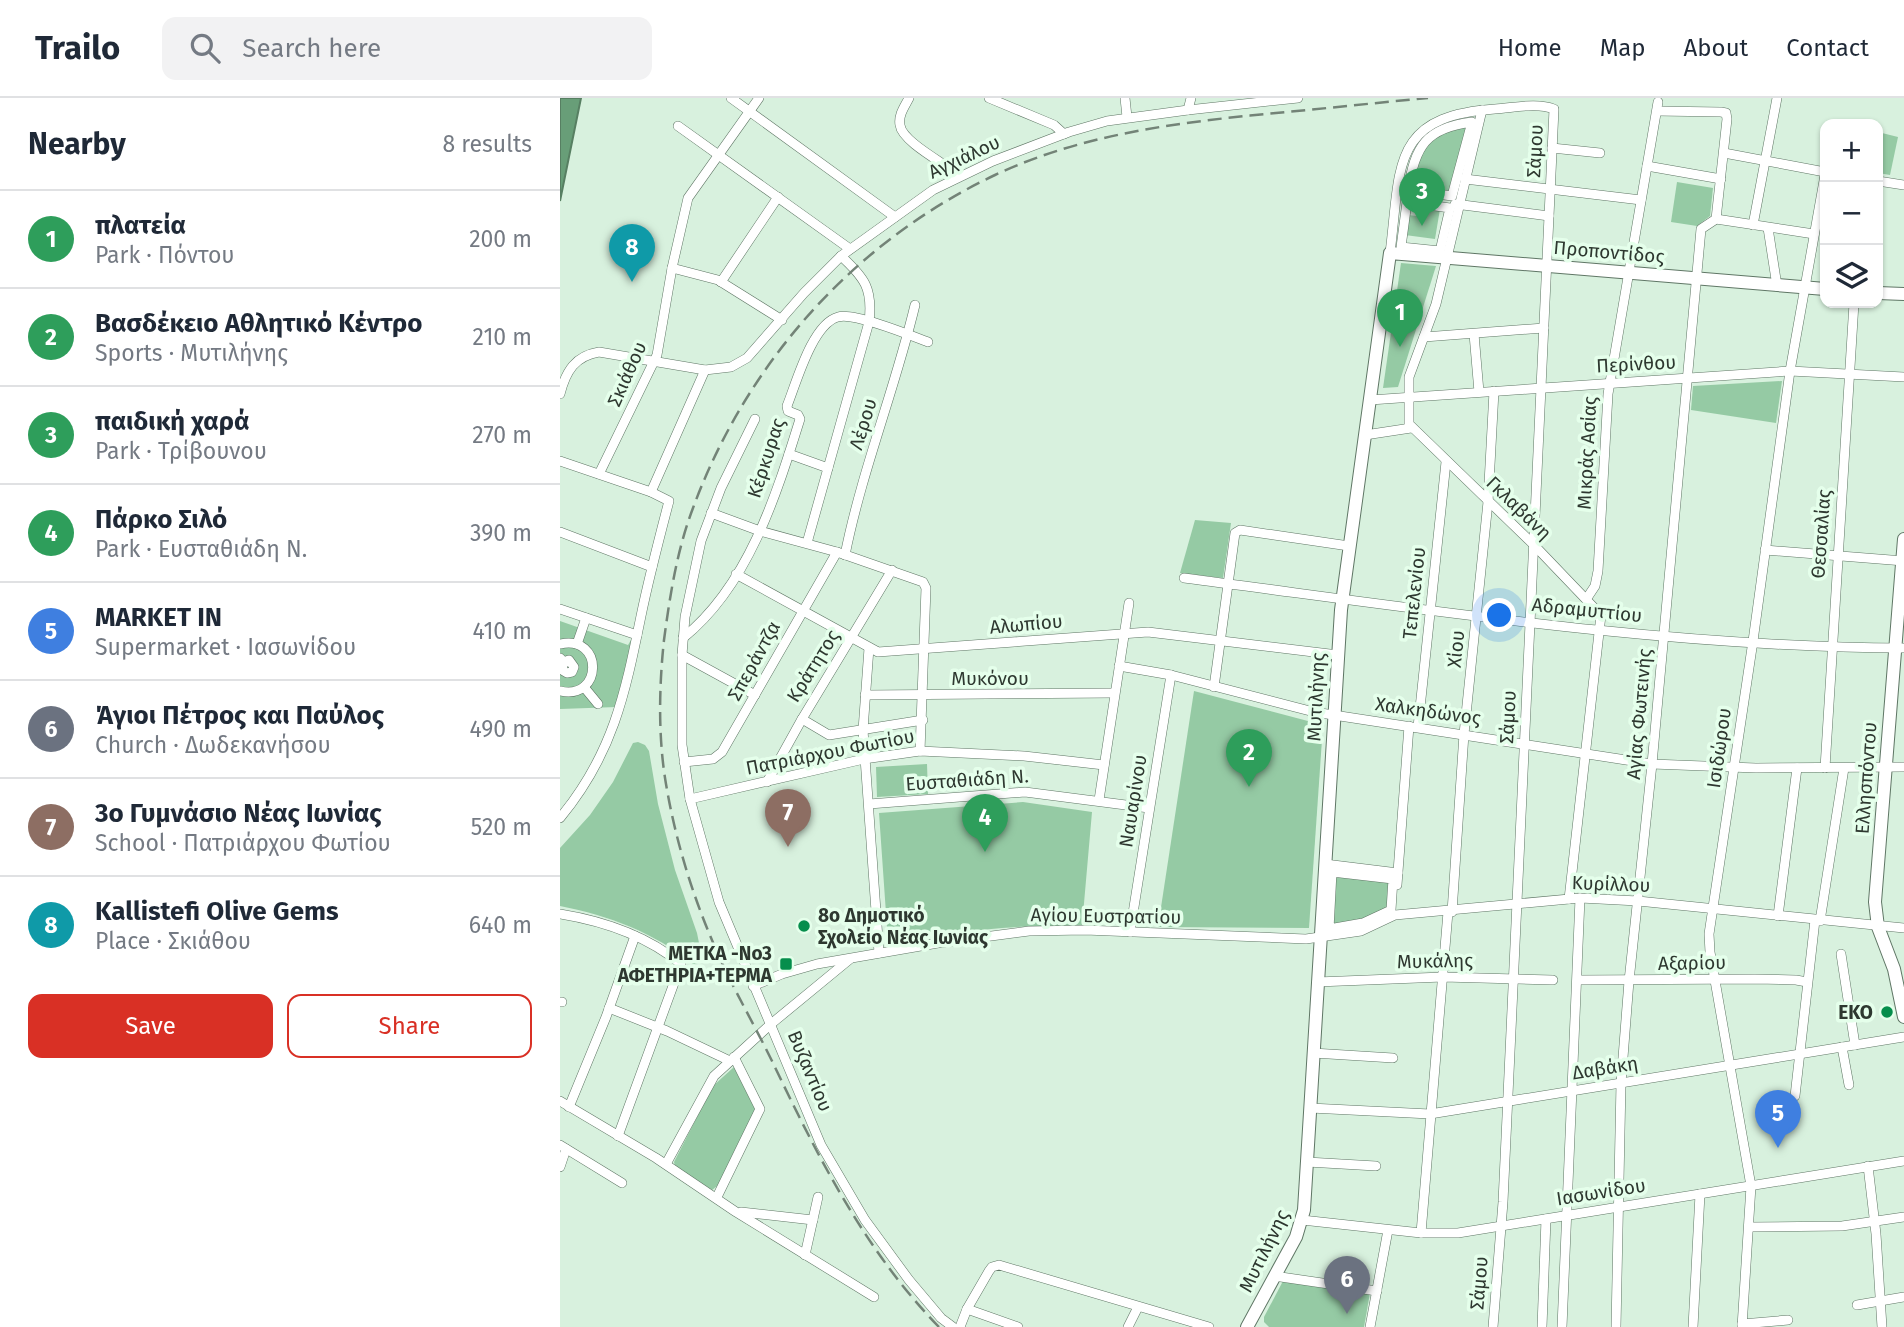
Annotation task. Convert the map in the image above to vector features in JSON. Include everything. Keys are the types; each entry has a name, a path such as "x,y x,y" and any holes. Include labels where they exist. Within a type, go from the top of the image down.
{"street":[{"path":"732,98 895,217"},
{"name":"Σκιάθου","path":"599,474 661,343 672,268 688,198 759,98"},
{"path":"909,98 900,118 902,133 960,176"},
{"path":"989,98 1054,125 1064,134"},
{"path":"1125,98 1127,117"},
{"path":"1188,110 1191,98"},
{"name":"Αγχιάλου","path":"705,370 731,367 747,358 804,293 841,256 933,190 960,176 1064,134 1127,117 1259,100 1298,98"},
{"path":"1753,225 1777,98"},
{"name":"Μυτιλήνης","path":"1247,1327 1303,1220 1320,938 1328,868 1334,716 1343,599 1405,156 1419,134 1435,121 1448,116 1482,110 1542,106 1554,109"},
{"name":"Αγίας Φωτεινής","path":"1616,1327 1621,1083 1629,981 1652,764 1701,229 1716,219 1726,113 1657,107"},
{"name":"Μικράς Ασίας","path":"1587,598 1595,586 1598,571 1609,383 1657,107"},
{"name":"Σάμου","path":"1493,1327 1502,1226 1554,109"},
{"path":"1365,435 1411,428 1409,377 1424,337 1482,110"},
{"path":"1472,122 1452,196 1408,190 1412,162 1424,143 1447,128 1472,122"},
{"path":"678,126 850,249"},
{"path":"1552,148 1600,153"},
{"path":"1724,153 1820,173"},
{"path":"1647,166 1721,179"},
{"path":"1465,179 1641,200"},
{"name":"Ισιδώρου","path":"1742,1325 1751,1186 1709,943 1790,371 1824,182"},
{"path":"1883,182 1904,186"},
{"path":"1398,196 1549,216"},
{"path":"721,282 778,197"},
{"path":"1407,202 1450,208 1443,255 1401,247 1407,202"},
{"path":"1716,219 1814,234"},
{"path":"1769,228 1777,286"},
{"name":"Προποντίδος","path":"1390,253 1443,255 1820,289"},
{"path":"807,543 869,322 869,291 859,273 841,256"},
{"path":"672,268 721,282 782,320"},
{"path":"1883,293 1904,294"},
{"name":"Λέρου","path":"841,553 915,305"},
{"name":"Θεσσαλίας","path":"1825,768 1854,308"},
{"name":"Κέρκυρας","path":"683,638 705,619 736,574 760,531 800,419 798,415 788,411 787,406 814,340 828,323 838,317 869,322"},
{"path":"869,322 928,342"},
{"path":"1424,337 1544,328"},
{"path":"1474,334 1479,392"},
{"path":"560,394 570,366 588,354 606,352 705,370 651,492"},
{"name":"Περίνθου","path":"1370,400 1790,371 1904,377"},
{"name":"Χίου","path":"1421,1233 1464,734 1488,502 1494,391"},
{"name":"Κέρκυρας","path":"690,799 684,762 682,656 685,617 701,541 721,488 755,419"},
{"name":"Γκλαβάνη","path":"1411,428 1587,598 1601,615 1600,630"},
{"path":"789,454 828,468"},
{"path":"560,461 669,498 626,690 615,723 591,776 560,818"},
{"name":"Τεπελενίου","path":"1395,915 1414,727 1446,462"},
{"path":"711,513 760,531 841,553 925,584 920,751"},
{"path":"1214,687 1233,536 1236,531 1349,546"},
{"path":"560,533 652,567"},
{"name":"Ελλησπόντου","path":"1904,539 1899,648 1875,902 1878,927 1894,969 1904,1017"},
{"path":"1765,550 1903,561"},
{"name":"Σπεράντζα","path":"684,762 713,759 720,754 802,611 841,553"},
{"name":"Κράτητος","path":"767,782 892,570"},
{"name":"Αλωπίου","path":"736,574 878,652 1158,632 1338,655"},
{"name":"Αδραμυττίου","path":"1184,578 1600,630 1663,636 1899,648"},
{"path":"1099,800 1129,603"},
{"path":"560,609 638,635"},
{"path":"577,644 586,618"},
{"path":"1569,899 1600,630"},
{"path":"560,644 577,644 587,652 593,664 591,679 584,687 571,692 560,689 565,673 562,660 569,660 574,667"},
{"path":"869,648 863,730 879,953"},
{"path":"682,656 755,695"},
{"path":"574,667 593,664"},
{"name":"Χαλκηδώνος","path":"1119,666 1171,675 1282,706 1334,716 1652,764 1734,768 1904,767"},
{"path":"565,673 572,672 574,667"},
{"name":"Ναυαρίνου","path":"1130,932 1171,675"},
{"path":"584,687 598,704"},
{"name":"Μυκόνου","path":"865,695 1114,694"},
{"path":"802,719 829,735 922,720"},
{"name":"Πατριάρχου Φωτίου","path":"690,799 864,759 920,751 1104,765"},
{"path":"1778,916 1797,768"},
{"path":"1795,1096 1807,982 1844,768"},
{"name":"Ευσταθιάδη Ν.","path":"869,804 1025,792 1149,808"},
{"name":"Βυζαντίου","path":"690,799 719,902 821,1145 865,1220 909,1280 941,1318 953,1327"},
{"path":"1328,868 1393,878 1391,910 1363,923 1329,929 1328,868"},
{"path":"1328,868 1398,873"},
{"path":"1562,1327 1580,898"},
{"name":"Κυρίλλου","path":"1320,938 1361,931 1395,915 1580,898 1638,901 1904,928"},
{"path":"560,914 593,921 635,936 681,964 618,1136"},
{"name":"Αγίου Ευστρατίου","path":"753,986 802,968 851,958 952,940 1030,931 1320,938"},
{"path":"569,1107 635,936"},
{"path":"1841,954 1855,1045"},
{"name":"Αγίου Ευστρατίου","path":"666,1164 708,1083 771,1024 851,958"},
{"name":"Μυκάλης","path":"1317,982 1443,977 1553,979"},
{"name":"Αξαρίου","path":"1578,980 1807,982"},
{"path":"609,1008 732,1059 759,1104 760,1112 717,1197"},
{"name":"Δαβάκη","path":"1310,1108 1430,1114 1904,1037"},
{"path":"1842,1047 1849,1085"},
{"path":"1313,1053 1393,1058"},
{"path":"560,1101 666,1164 736,1212 874,1297"},
{"path":"560,1167 563,1147 622,1183"},
{"name":"Ιασωνίδου","path":"1303,1220 1388,1230 1454,1234 1904,1161"},
{"path":"1307,1162 1376,1166"},
{"path":"1868,1167 1875,1222 1882,1327"},
{"path":"1693,1327 1700,1194"},
{"path":"805,1255 818,1197"},
{"path":"736,1212 813,1220"},
{"path":"1749,1227 1834,1227 1904,1217"},
{"path":"1542,1327 1546,1219"},
{"path":"1370,1327 1388,1230"},
{"path":"960,1327 967,1309 995,1265 1209,1327"},
{"path":"1275,1276 1377,1291"},
{"path":"1857,1305 1904,1297"},
{"path":"1128,1327 1138,1307"},
{"path":"967,1309 1018,1327"},
{"path":"1742,1325 1788,1320"}],"shaded area":[{"path":"560,98 581,98 560,201"},
{"path":"1470,124 1452,195 1411,189 1416,159 1437,135"},
{"path":"1883,133 1898,137 1890,175 1883,174"},
{"path":"1677,182 1713,188 1710,216 1697,226 1671,222"},
{"path":"1419,206 1440,209 1435,239 1405,235 1408,215 1417,216"},
{"path":"1401,263 1436,266 1398,387 1383,388"},
{"path":"1782,381 1776,423 1691,410 1693,386"},
{"path":"1195,520 1231,523 1223,578 1180,573"},
{"path":"560,621 628,645 633,641 617,707 560,709"},
{"path":"1194,691 1323,725 1309,928 1158,927"},
{"path":"633,743 645,745 649,751 658,804 675,870 697,933 701,953 698,963 693,964 647,934 596,915 560,906 560,848 590,815 613,782"},
{"path":"927,764 928,794 877,797 876,767"},
{"path":"1023,802 1092,812 1082,926 1010,927 939,935 892,944 888,942 879,813"},
{"path":"1333,874 1391,880 1389,909 1370,919 1331,927"},
{"path":"734,1067 757,1109 721,1183 712,1190 675,1166 674,1162 713,1086"},
{"path":"1283,1281 1370,1293 1364,1327 1269,1327 1264,1322 1264,1317"}],"railway":[{"path":"939,1327 888,1267 825,1166 725,969 687,872 666,784 660,694 664,640 678,556 693,508 716,455 743,404 775,356 811,312 852,271 896,235 944,203 1027,161 1094,140 1231,118 1428,98"}],"place":[{"name":"παιδική χαρά","path":"1422,226"},
{"name":"Kallistefi Olive Gems","path":"632,282"},
{"name":"πλατεία","path":"1400,347"},
{"name":"Βασδέκειο Αθλητικό Κέντρο","path":"1249,787"},
{"name":"3ο Γυμνάσιο Νέας Ιωνίας","path":"788,847"},
{"name":"Πάρκο Σιλό","path":"985,852"},
{"name":"8ο Δημοτικό Σχολείο Νέας Ιωνίας","path":"804,926"},
{"name":"ΜΕΤΚΑ -Νο3 ΑΦΕΤΗΡΙΑ+ΤΕΡΜΑ","path":"786,964"},
{"name":"ΕΚΟ","path":"1887,1012"},
{"name":"MARKET IN","path":"1778,1148"},
{"name":"Άγιοι Πέτρος και Παύλος","path":"1347,1314"}]}
